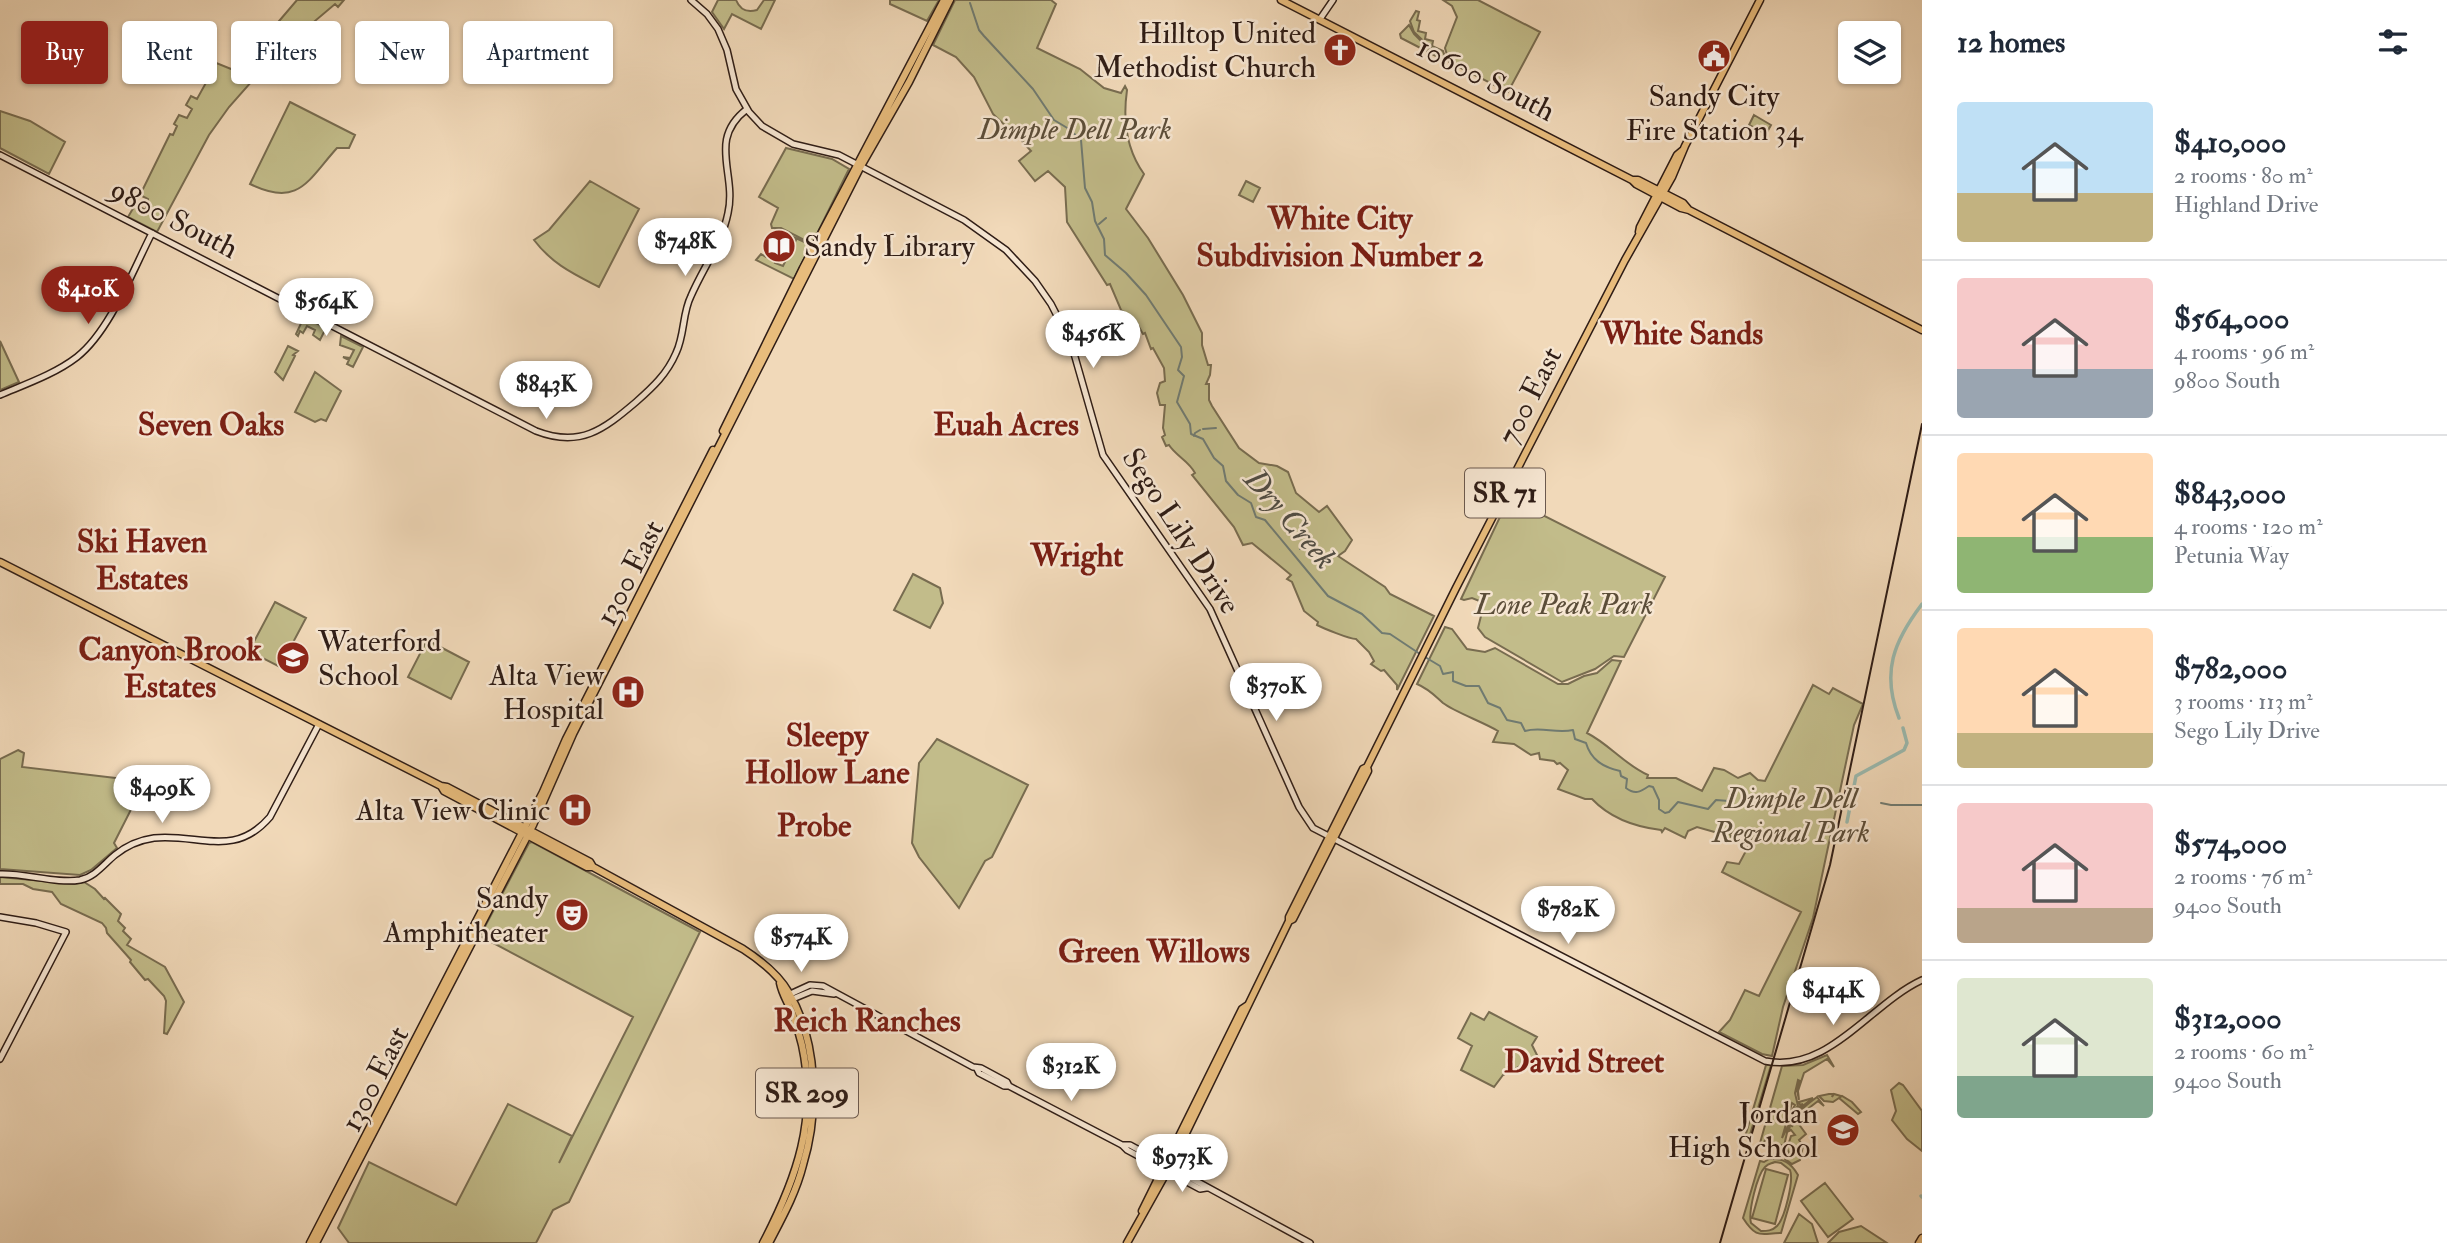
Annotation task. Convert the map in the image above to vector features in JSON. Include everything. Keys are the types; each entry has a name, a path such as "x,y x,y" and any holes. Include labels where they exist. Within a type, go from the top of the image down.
{"main road":[{"name":"1300 East","path":"316,1243 526,831 578,714 944,0"},
{"name":"1300 East","path":"859,165 879,135 950,0"},
{"name":"10600 South","path":"1281,0 1922,330"},
{"name":"700 East","path":"1127,1243 1150,1204 1242,1009 1248,1004 1289,921 1293,919 1363,769 1367,767 1660,194 1677,155 1683,150 1760,0"},
{"path":"879,135 884,117"},
{"name":"SR 209","path":"0,562 440,786 447,787 587,867 593,867 743,949 769,969 803,1027 810,1058 813,1091 812,1118 801,1175 773,1235 765,1243"},
{"name":"1300 East","path":"310,1243 526,831"},
{"name":"SR 209","path":"765,1243 796,1172 807,1115 804,1055 788,998"},
{"path":"1919,1243 1922,1238"}],"street":[{"name":"Sego Lily Drive","path":"691,0 707,13 721,34 736,89 747,109 762,126 785,141 832,152 964,220 1016,260 1044,292 1071,343 1103,455 1206,602 1302,814 1312,828 1765,1061 1779,1063 1811,1058 1895,996 1922,980"},
{"path":"1320,19 1333,0"},
{"name":"9800 South","path":"0,155 513,420 560,438 591,434 613,422 665,373 680,345 690,298 724,228 731,192 726,138 734,121 747,109"},
{"path":"0,395 63,366 91,344 103,328 152,233"},
{"path":"0,874 80,880 91,876 120,851 144,840 167,838 217,843 243,837 270,817 319,724"},
{"path":"0,917 36,923 66,932 0,1059"},
{"path":"788,998 812,991 834,994 976,1069 981,1068 1007,1082 1009,1086 1122,1144 1130,1145 1166,1167 1203,1183 1206,1188 1310,1243"}],"green space":[{"path":"297,0 344,0 338,7 335,4 315,21 279,21"},
{"path":"718,0 736,0 744,10 750,11 757,10 764,0 775,0 761,29 732,14 724,29 712,12"},
{"path":"890,0 939,0 927,21 890,4"},
{"name":"Dimple Dell Park","path":"955,0 1051,0 1056,4 1037,48 1080,69 1104,88 1121,93 1125,86 1127,133 1133,154 1144,174 1126,209 1148,238 1183,295 1202,333 1202,345 1208,365 1211,365 1206,384 1209,384 1209,400 1212,406 1239,448 1259,463 1277,466 1288,472 1296,493 1319,512 1327,506 1352,540 1338,556 1385,587 1390,594 1434,616 1397,690 1397,685 1384,670 1381,671 1371,664 1374,661 1369,652 1356,639 1317,625 1318,622 1304,611 1292,582 1287,579 1291,575 1252,543 1243,545 1234,527 1192,475 1195,473 1192,469 1169,445 1166,446 1162,437 1165,435 1165,405 1160,405 1157,393 1160,383 1165,381 1164,368 1153,348 1151,349 1145,333 1143,334 1136,322 1121,310 1110,284 1107,285 1067,222 1065,187 1048,171 1035,181 1019,161 1031,151 1021,140 1024,135 1016,128 1013,133 993,114 974,77 956,57 933,45"},
{"path":"1443,0 1478,0 1540,32 1508,92 1449,62 1445,48 1457,17 1452,6"},
{"path":"1416,11 1419,12 1417,20 1420,21 1418,31 1426,33 1425,39 1433,41 1432,46 1443,51 1446,60 1414,32 1410,21"},
{"path":"1409,25 1414,34 1436,56 1401,38 1400,34"},
{"path":"217,63 231,69 231,84 249,84 209,135 157,232 128,217 135,205 146,210 148,199 140,195 170,134 173,135 177,126 174,124 179,115 187,118 192,109 186,105 191,96 197,99 205,84 217,84"},
{"path":"290,102 355,135 349,148 337,148 301,187 291,192 267,191 250,184"},
{"path":"0,111 30,121 65,142 49,174 0,148"},
{"path":"1754,115 1771,125 1766,134 1749,125"},
{"path":"786,148 832,159 849,169 812,244 781,228 772,228 771,224 778,208 759,197"},
{"path":"590,181 639,209 599,287 556,262 534,240 549,230"},
{"path":"1246,181 1260,188 1253,202 1239,195"},
{"path":"776,229 811,245 794,279 756,260 761,254 766,257 768,254 777,259 775,263 783,266 796,240 788,236 785,241 773,235"},
{"path":"304,317 326,328 320,340 313,335 315,330 307,326 303,333 300,331 298,336 296,334"},
{"path":"341,336 363,347 353,367 347,364 349,360 343,357 350,358 354,350 340,345"},
{"path":"0,341 19,382 0,390"},
{"path":"288,346 298,351 293,355 295,356 283,380 275,372"},
{"path":"315,372 341,391 326,421 321,419 315,422 295,412"},
{"name":"Lone Peak Park","path":"1509,498 1665,577 1624,657 1614,656 1595,669 1562,682 1485,637 1478,628 1482,602 1472,598 1461,599"},
{"path":"913,574 940,588 943,603 930,628 894,610"},
{"path":"275,602 306,618 280,667 249,651"},
{"name":"Dimple Dell Regional Park","path":"1445,627 1452,629 1467,649 1485,652 1495,648 1558,684 1568,684 1597,673 1612,660 1621,661 1587,733 1648,775 1647,778 1676,778 1702,791 1714,768 1738,778 1750,773 1758,780 1765,781 1813,685 1829,694 1833,688 1863,704 1854,725 1813,918 1783,1007 1772,1056 1762,1054 1719,1032 1730,1020 1745,990 1759,996 1801,912 1722,872 1727,862 1739,864 1752,837 1746,831 1736,830 1730,834 1733,841 1697,827 1688,831 1685,838 1665,828 1662,832 1642,827 1607,811 1592,799 1558,789 1568,770 1560,763 1540,759 1539,753 1531,755 1514,744 1493,742 1498,731 1448,706 1417,684"},
{"path":"427,640 469,662 451,699 408,677"},
{"path":"937,739 1028,785 992,857 985,861 959,908 919,857 912,843 919,763"},
{"path":"18,750 24,753 22,767 141,781 144,784 114,843 117,848 91,870 80,875 0,869 0,759"},
{"path":"532,842 700,932 569,1202 553,1210 536,1243 349,1243 338,1228 369,1162 456,1205 508,1104 572,1136 559,1163 633,1017 480,936 529,843"},
{"path":"0,877 74,884 84,882 105,898 121,914 118,921 131,939 127,945 165,967 184,1002 167,1034 164,1033 164,996 148,979 145,980 102,923 61,904 52,892 33,889 23,884 0,884"},
{"path":"1489,1012 1537,1037 1532,1045 1538,1057 1503,1075 1494,1087 1461,1070 1472,1046 1458,1038 1471,1013 1484,1020"},
{"path":"1827,1055 1834,1067 1827,1059 1804,1073 1798,1091 1799,1100 1797,1090 1800,1081 1798,1080 1795,1093 1798,1106 1790,1114 1795,1105 1792,1103 1782,1138 1789,1124 1784,1146 1765,1140 1763,1145 1760,1143 1782,1066 1803,1065"},
{"path":"1766,1065 1771,1065 1749,1138 1745,1137"},
{"path":"1899,1083 1922,1111 1922,1151 1907,1139 1892,1120 1896,1111 1891,1090"},
{"path":"1833,1094 1832,1097 1834,1094 1841,1096 1833,1102 1824,1101 1819,1096"},
{"path":"1842,1096 1852,1102 1861,1112 1858,1114 1839,1098"},
{"path":"1817,1097 1824,1106 1818,1101 1795,1119 1801,1110"},
{"path":"1813,1098 1796,1114 1792,1127 1795,1119 1806,1134 1799,1140 1803,1146 1800,1160 1792,1164 1785,1159 1789,1153 1787,1149 1791,1136 1795,1135 1789,1131 1792,1119 1803,1104 1800,1105 1799,1102"},
{"path":"1769,1159 1783,1160 1790,1164 1798,1175 1781,1233 1760,1234 1752,1230 1743,1218 1760,1161","holes":["1775,1162 1790,1170 1791,1175 1786,1207 1777,1226 1761,1231 1751,1223 1750,1218 1756,1185 1766,1166"]},
{"path":"1766,1169 1788,1175 1775,1224 1752,1218"},
{"path":"1825,1183 1853,1219 1828,1237 1801,1201"},
{"path":"1799,1214 1812,1224 1818,1243 1784,1243"},
{"path":"1861,1226 1887,1243 1828,1243 1839,1232"}],"waterway":[{"name":"Dry Creek","path":"970,3 979,30 1033,89 1054,120 1081,140 1085,188 1092,202 1095,221 1104,239 1105,255 1146,295 1181,347 1182,357 1178,370 1184,376 1177,402 1190,424 1191,434 1203,439 1214,458 1223,466 1226,481 1238,495 1251,503 1256,517 1265,520 1328,596 1362,614 1382,633 1390,634 1420,654"},
{"path":"1099,224 1106,218"},
{"path":"1203,429 1216,428"},
{"name":"Dry Creek","path":"1194,436 1200,430"},
{"path":"1899,718 1891,686 1893,658 1904,631 1922,604"},
{"name":"Dry Creek","path":"1425,657 1440,666 1443,674 1453,672 1453,681 1466,686 1479,686 1488,703 1500,708 1507,720 1521,723 1525,731 1573,730 1575,739 1586,743 1598,762 1620,771 1621,776 1627,779 1626,788 1635,792 1653,787 1659,800 1659,809 1665,813 1678,802 1708,809 1716,800 1729,801"},
{"path":"1847,822 1856,776 1904,750 1907,743 1903,728"},
{"name":"Dry Creek","path":"1881,803 1922,805"}],"tram line":[{"path":"1720,1243 1830,865 1922,424"}],"place":[{"name":"Hilltop United Methodist Church","path":"1340,50"},
{"name":"Sandy City Fire Station 34","path":"1714,56"},
{"name":"Sandy Library","path":"779,246"},
{"name":"Waterford School","path":"293,658"},
{"name":"Alta View Hospital","path":"628,692"},
{"name":"Alta View Clinic","path":"575,810"},
{"name":"Sandy Amphitheater","path":"572,915"},
{"name":"Jordan High School","path":"1843,1130"}],"district":[{"name":"White City Subdivision Number 2","path":"1340,238"},
{"name":"White Sands","path":"1682,334"},
{"name":"Seven Oaks","path":"211,425"},
{"name":"Euah Acres","path":"1006,425"},
{"name":"Wright","path":"1077,556"},
{"name":"Ski Haven Estates","path":"142,560"},
{"name":"Canyon Brook Estates","path":"170,668"},
{"name":"Sleepy Hollow Lane","path":"827,754"},
{"name":"Probe","path":"814,826"},
{"name":"Green Willows","path":"1154,952"},
{"name":"Reich Ranches","path":"867,1021"},
{"name":"David Street","path":"1584,1062"}]}
